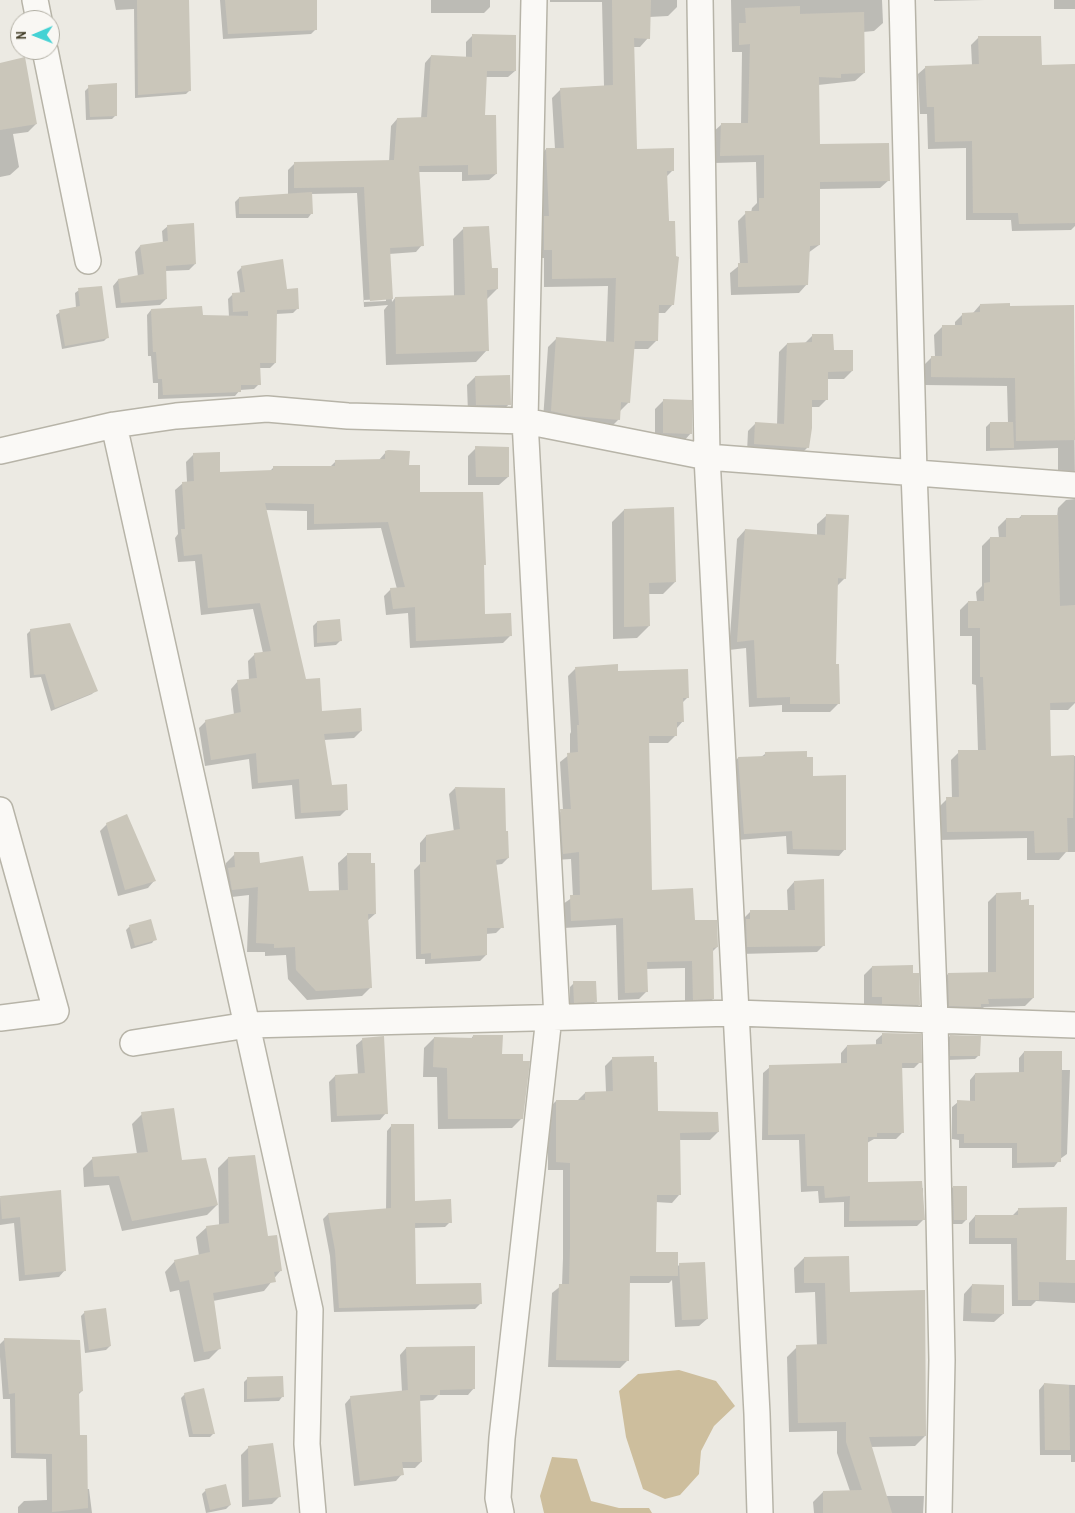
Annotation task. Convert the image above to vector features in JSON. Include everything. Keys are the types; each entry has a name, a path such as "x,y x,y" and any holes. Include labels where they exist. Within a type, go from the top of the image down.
{"street":[{"path":"501,1513 498,1498 502,1438 553,1018 525,420 534,0"},
{"path":"700,0 708,457 757,1414 760,1513"},
{"path":"902,0 914,472 935,1020 942,1360 939,1513"},
{"path":"47,60 88,261"},
{"path":"0,451 114,425 176,416 266,409 348,416 525,420 708,457 1075,486"},
{"path":"114,425 310,1310 307,1444 313,1513"},
{"path":"0,810 56,1011 0,1018"},
{"path":"133,1043 248,1024 736,1013 1075,1026"}],"shaded area":[{"path":"679,1370 716,1381 735,1406 714,1426 701,1451 699,1474 680,1495 665,1499 643,1489 626,1437 619,1391 638,1374"},
{"path":"552,1457 577,1459 591,1501 619,1508 649,1508 652,1513 544,1513 540,1496"}],"building":[{"path":"137,0 189,0 191,91 138,95"},
{"path":"225,0 317,0 317,30 228,34"},
{"path":"612,0 651,0 650,39 634,38 637,149 674,148 674,171 667,171 669,221 675,221 676,256 679,257 674,305 659,305 658,341 635,341 630,403 621,402 620,420 574,416 551,411 556,337 614,342 616,278 552,279 552,250 544,250 544,216 549,216 546,148 564,148 560,88 613,85"},
{"path":"800,6 800,14 864,12 865,73 841,74 841,78 819,77 820,144 889,143 890,181 820,182 820,245 810,246 808,285 738,287 738,263 748,263 745,211 759,211 759,198 764,198 764,155 720,156 721,123 748,123 750,44 739,45 739,23 746,23 745,8"},
{"path":"472,34 516,35 516,71 487,71 485,115 496,115 497,174 468,175 468,165 419,166 424,246 390,248 393,299 370,301 364,187 294,188 294,162 394,160 397,118 427,117 431,55 472,57"},
{"path":"978,36 1041,36 1042,65 1075,64 1075,223 1019,224 1018,213 973,213 972,141 935,142 934,107 927,107 925,66 979,64"},
{"path":"12,60 26,60 37,124 0,130 0,63"},
{"path":"117,83 117,116 90,117 88,85"},
{"path":"312,192 313,214 239,214 239,197"},
{"path":"194,223 196,264 166,266 167,299 121,303 118,279 144,274 140,245 168,241 167,225"},
{"path":"489,226 492,268 498,268 498,289 487,290 489,351 396,354 395,297 465,295 463,227"},
{"path":"283,259 287,289 298,288 299,309 277,310 276,363 260,363 261,385 241,385 241,392 163,395 162,379 158,379 156,352 153,352 151,309 202,306 203,315 248,316 248,311 233,312 232,293 245,292 241,266"},
{"path":"102,286 109,338 65,346 59,310 80,306 78,288"},
{"path":"1010,303 1010,306 1074,305 1075,440 1016,441 1015,378 931,377 931,356 942,356 942,325 962,325 962,313 980,312 980,304"},
{"path":"812,334 833,334 834,350 853,350 853,371 828,372 828,400 812,400 812,428 809,448 754,444 755,422 784,424 787,343 812,342"},
{"path":"510,375 511,405 476,405 475,376"},
{"path":"663,399 692,400 692,434 663,433"},
{"path":"990,422 1013,422 1014,448 990,448"},
{"path":"475,446 509,447 509,477 476,477"},
{"path":"385,451 410,451 409,465 420,465 420,492 483,492 486,565 484,565 485,614 511,613 512,636 416,641 415,607 393,609 390,588 405,587 388,522 314,524 314,504 265,503 306,679 320,678 322,711 361,708 362,731 324,734 332,785 347,784 348,810 301,813 299,779 258,783 256,753 211,760 205,720 241,712 237,680 257,678 254,653 271,651 260,603 208,608 202,554 184,556 181,529 185,529 182,482 194,481 193,453 220,452 220,472 273,470 273,466 335,466 335,460 385,459"},
{"path":"674,507 676,582 649,583 650,626 624,627 624,509"},
{"path":"826,514 849,515 846,579 838,578 836,664 839,664 840,704 790,704 790,697 757,698 754,640 737,642 745,529 825,535"},
{"path":"1021,515 1058,515 1060,606 1075,605 1075,702 1050,703 1051,756 1074,755 1073,818 1067,818 1068,852 1035,853 1034,831 947,832 946,797 959,797 958,750 986,750 983,677 980,677 980,628 968,628 968,601 984,601 984,583 990,582 990,537 1006,537 1006,518 1021,518"},
{"path":"340,619 342,641 317,643 317,621"},
{"path":"70,623 98,691 55,708 45,674 34,675 30,629"},
{"path":"618,664 618,671 688,669 689,698 683,698 684,722 677,722 677,736 649,736 652,890 693,888 695,920 717,920 718,947 713,948 714,999 693,1000 692,961 647,962 648,992 625,993 623,918 571,921 570,895 580,895 579,852 563,854 560,809 571,809 567,753 578,752 577,725 579,725 575,667"},
{"path":"807,751 807,757 813,757 813,776 846,775 846,850 793,849 792,831 744,834 738,757 765,756 765,752"},
{"path":"455,787 505,788 509,858 496,860 504,928 487,928 487,955 431,959 431,953 421,954 420,862 426,862 426,835 460,829"},
{"path":"127,814 156,881 125,890 106,823"},
{"path":"234,852 259,852 260,863 303,856 309,891 348,890 347,853 371,853 371,863 375,863 376,914 368,914 372,988 316,991 296,970 295,947 274,948 274,944 256,943 258,887 232,890 228,868 235,867"},
{"path":"824,879 825,946 747,947 746,919 750,919 750,910 795,910 794,881"},
{"path":"1021,892 1021,900 1029,899 1029,905 1034,905 1034,998 988,999 989,1004 981,1004 981,1007 949,1006 948,973 996,972 996,893"},
{"path":"151,919 157,940 135,946 129,925"},
{"path":"913,965 913,973 919,973 920,1005 882,1004 882,997 872,997 872,966"},
{"path":"573,981 596,981 597,1002 574,1003"},
{"path":"882,1033 921,1034 922,1063 902,1063 904,1133 877,1133 877,1137 868,1137 868,1182 922,1181 925,1220 849,1221 850,1196 825,1198 824,1186 807,1186 805,1134 768,1135 769,1065 847,1063 847,1045 882,1044"},
{"path":"473,1035 503,1035 502,1054 523,1054 523,1061 530,1061 523,1119 448,1119 447,1068 433,1067 434,1037 473,1038"},
{"path":"950,1035 981,1036 980,1056 950,1056"},
{"path":"384,1036 388,1114 337,1116 335,1075 365,1073 362,1038"},
{"path":"1024,1051 1062,1051 1061,1162 1017,1163 1017,1143 964,1143 964,1134 957,1134 957,1100 975,1101 975,1073 1024,1072"},
{"path":"654,1056 654,1062 657,1062 658,1111 718,1112 719,1132 680,1133 681,1195 657,1195 656,1252 678,1252 678,1276 630,1276 629,1361 556,1360 559,1284 569,1284 570,1163 556,1162 556,1100 585,1100 585,1092 613,1091 612,1057"},
{"path":"174,1108 182,1160 206,1158 218,1205 132,1221 119,1176 94,1177 92,1157 148,1152 141,1112"},
{"path":"391,1124 414,1124 415,1201 451,1199 452,1223 415,1223 416,1284 481,1283 482,1304 339,1308 335,1250 328,1213 391,1208"},
{"path":"255,1155 268,1236 277,1235 282,1271 274,1272 276,1282 213,1293 221,1349 204,1352 189,1280 180,1282 174,1260 210,1252 206,1226 229,1223 228,1157"},
{"path":"953,1186 967,1186 967,1220 954,1220"},
{"path":"61,1190 66,1271 25,1275 20,1217 2,1219 0,1196"},
{"path":"1067,1207 1066,1260 1075,1260 1075,1283 1039,1282 1039,1300 1018,1300 1017,1238 975,1238 975,1215 1018,1215 1018,1208"},
{"path":"849,1256 850,1292 925,1290 926,1436 869,1437 892,1513 823,1513 823,1491 862,1490 846,1442 846,1422 798,1423 796,1345 827,1344 825,1283 804,1283 804,1257"},
{"path":"705,1262 708,1319 682,1320 679,1263"},
{"path":"972,1284 1004,1285 1004,1314 971,1313"},
{"path":"106,1308 111,1346 89,1350 84,1311"},
{"path":"4,1338 80,1340 83,1391 79,1392 80,1435 87,1435 88,1508 52,1512 52,1454 16,1453 15,1393 9,1394"},
{"path":"475,1346 475,1389 440,1390 440,1395 420,1395 422,1462 402,1462 404,1475 360,1481 350,1396 408,1390 406,1347"},
{"path":"283,1376 284,1397 247,1399 247,1377"},
{"path":"1044,1383 1069,1385 1070,1450 1045,1450"},
{"path":"204,1388 215,1434 193,1434 184,1393"},
{"path":"273,1443 281,1497 249,1500 248,1446"},
{"path":"226,1484 231,1505 210,1510 205,1489"}]}
